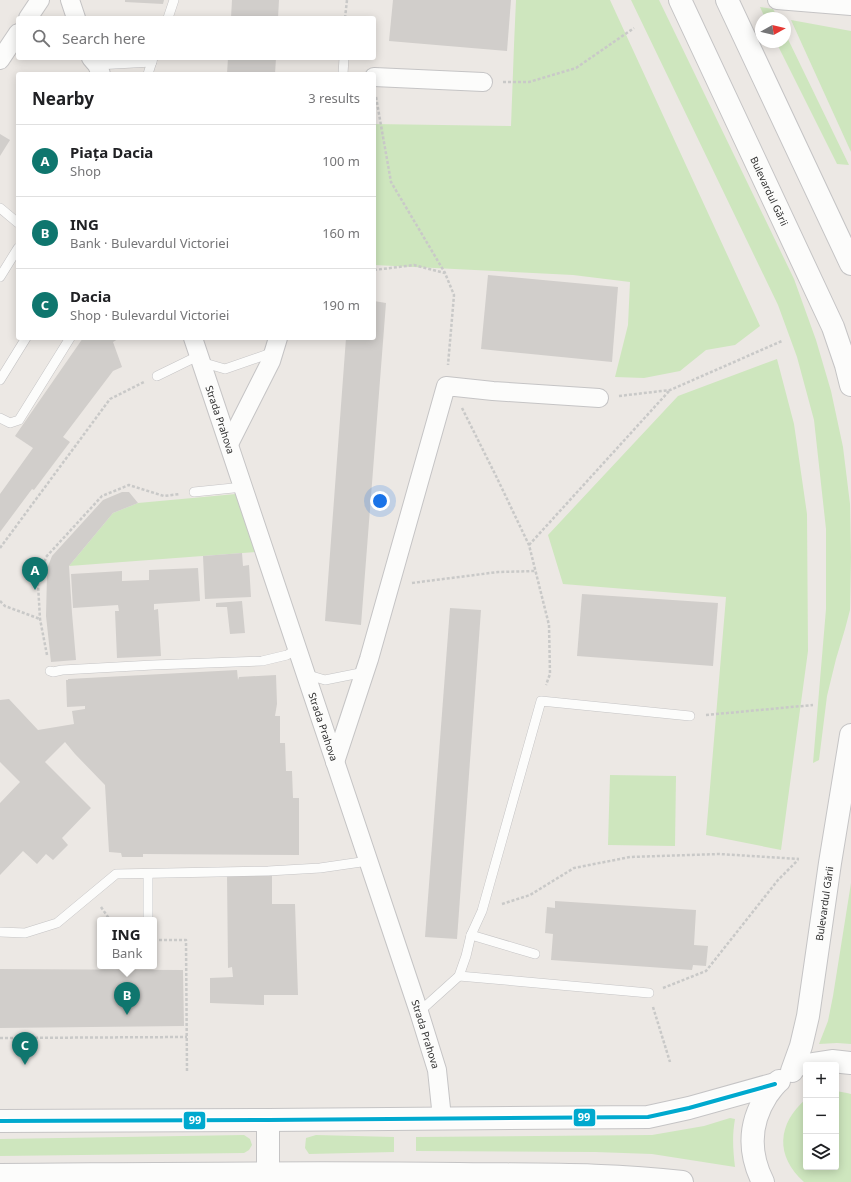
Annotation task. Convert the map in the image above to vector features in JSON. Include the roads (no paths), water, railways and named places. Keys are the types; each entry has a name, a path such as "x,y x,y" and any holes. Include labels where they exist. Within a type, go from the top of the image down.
{"main road":[{"name":"Bulevardul Gării","path":"680,0 832,327 846,365 851,385"},
{"path":"727,0 851,264"},
{"name":"Bulevardul Gării","path":"801,1067 801,1046 808,1016 830,863 851,735"},
{"path":"0,1121 648,1117 689,1108 775,1084 801,1067 832,1061 851,1063"},
{"path":"763,1182 758,1173 752,1152 752,1130 761,1105 775,1084"},
{"path":"267,1178 268,1120"},
{"path":"0,1175 267,1178 404,1173 574,1175 652,1178 682,1182"}],"street":[{"path":"29,16 40,0"},
{"path":"70,0 75,16"},
{"path":"777,0 851,6"},
{"path":"0,60 16,36"},
{"path":"376,84 483,82"},
{"name":"Strada Prahova","path":"194,340 419,1012 437,1070 442,1118"},
{"path":"229,444 272,361 276,345"},
{"path":"335,762 365,672 444,394 493,391 599,398"}],"lane":[{"path":"169,16 174,0"},
{"path":"94,63 153,60 149,72"},
{"path":"344,60 344,72"},
{"path":"0,208 16,221"},
{"path":"0,277 16,251"},
{"path":"0,380 25,340"},
{"path":"0,418 10,423 19,420 69,340"},
{"path":"157,376 200,359 225,370 276,345"},
{"path":"194,492 243,487"},
{"path":"50,672 153,665 262,661 287,655 297,650"},
{"path":"305,674 325,680 365,672"},
{"path":"419,1012 459,976 471,935 482,911 541,701 690,716"},
{"path":"0,932 25,933 57,923 116,874 268,871 312,868 368,861"},
{"path":"148,874 148,917"},
{"path":"471,935 535,954"},
{"path":"459,976 649,993"}],"place":[{"name":"Piața Dacia","path":"35,590"},
{"name":"ING","path":"127,1015"},
{"name":"Dacia","path":"25,1065"}]}
